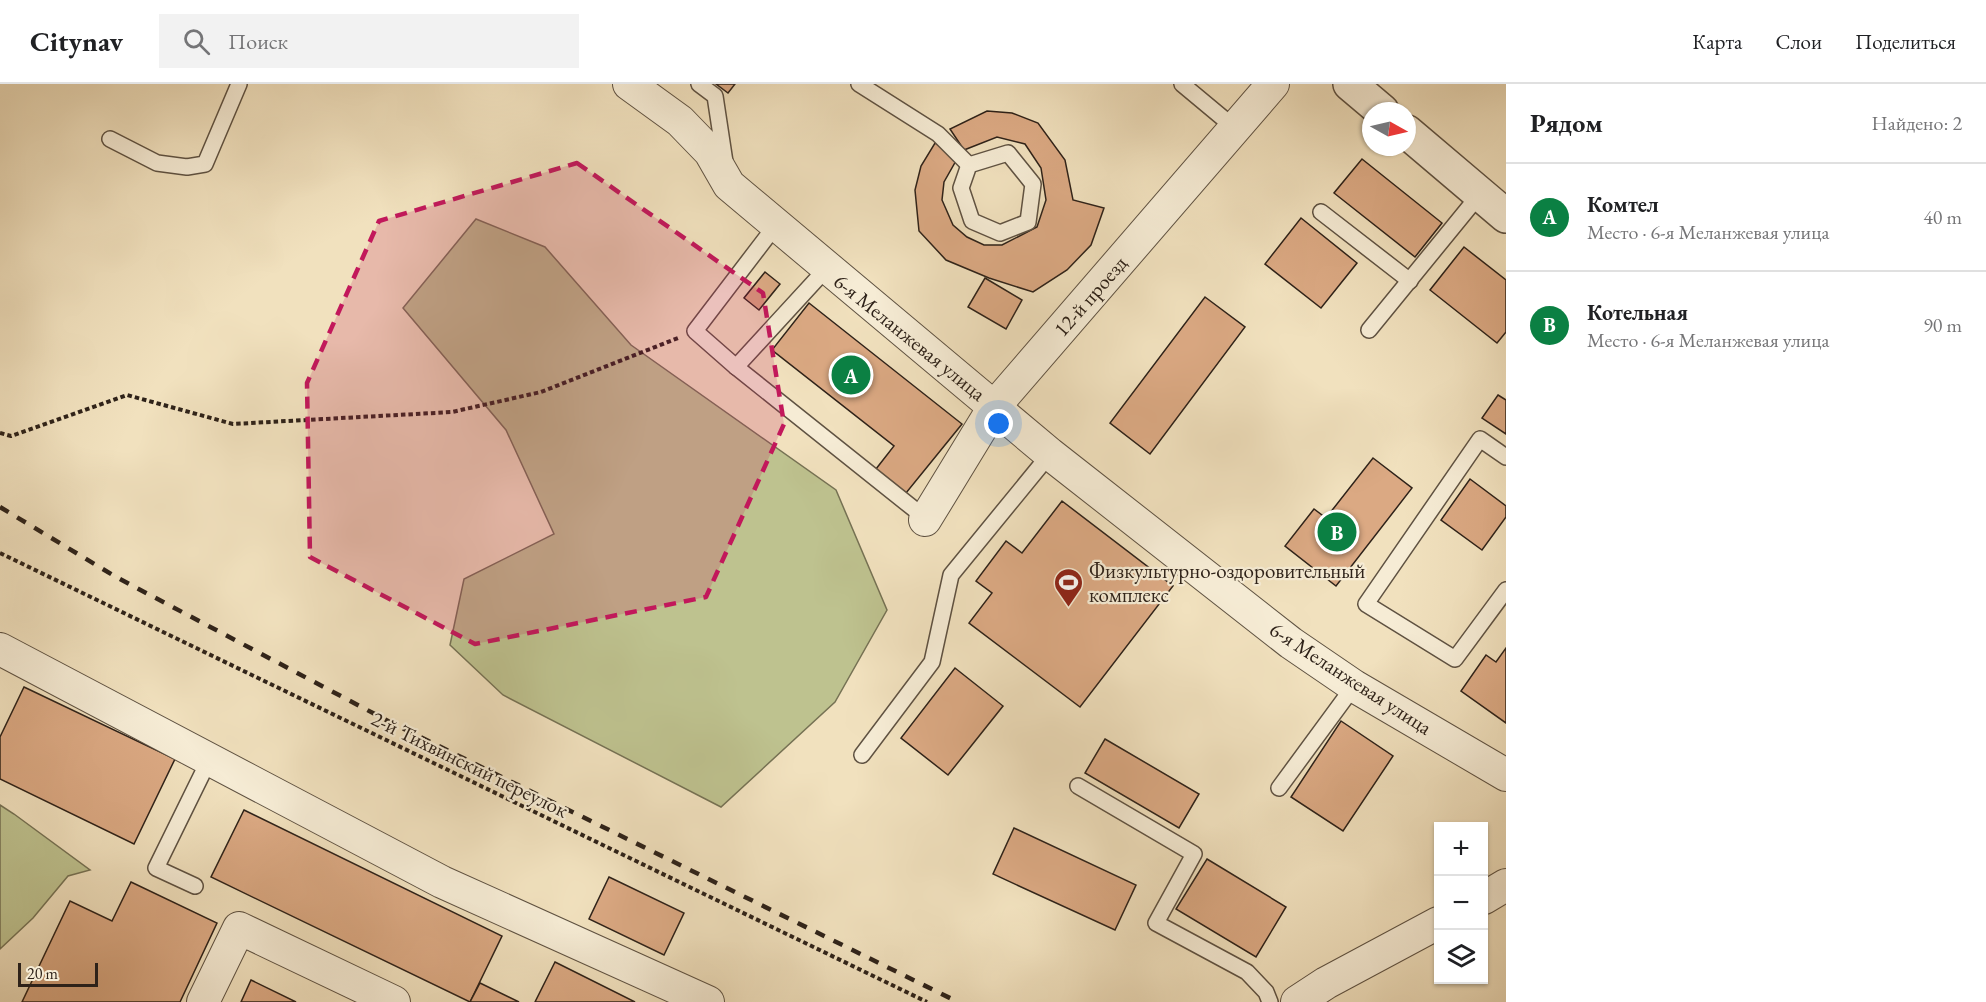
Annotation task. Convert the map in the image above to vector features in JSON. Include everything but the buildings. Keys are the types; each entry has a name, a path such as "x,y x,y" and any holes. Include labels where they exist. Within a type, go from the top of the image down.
{"street":[{"name":"6-я Меланжевая улица","path":"629,84 680,121 710,152 729,186 1050,454 1291,643 1354,686 1506,775"},
{"name":"12-й проезд","path":"925,520 994,407 1273,84"},
{"path":"1350,84 1371,102"},
{"path":"1416,139 1498,207"},
{"path":"0,649 442,882 708,1002"},
{"path":"1488,896 1506,885"},
{"path":"1297,1002 1326,983 1434,926"},
{"path":"203,1002 239,928 394,1002"}],"lane":[{"path":"110,139 156,163 188,167 205,165 239,84"},
{"path":"699,84 715,96 729,186"},
{"path":"859,84 938,134 969,165"},
{"path":"1182,84 1236,129"},
{"path":"1008,153 1033,184 1028,222 999,233 972,221 961,188 969,165 1008,153"},
{"path":"1369,330 1410,281 1498,207"},
{"path":"1321,212 1410,281"},
{"path":"776,225 695,331 925,520"},
{"path":"736,367 826,269"},
{"path":"1506,457 1480,439 1366,604 1455,659 1506,590"},
{"path":"862,755 932,662 951,575 1050,454"},
{"path":"1279,788 1354,686"},
{"path":"195,885 156,868 209,760"},
{"path":"1078,786 1194,854 1156,923 1247,972 1266,992 1270,1002"}],"path":[{"path":"0,433 11,436 127,395 233,424 452,412 541,392 695,331"},
{"name":"2-й Тихвинский переулок","path":"0,553 927,1002"}],"highlighted area":[{"path":"577,163 763,293 784,424 706,597 475,644 310,557 307,383 379,221"}],"green space":[{"path":"476,219 545,247 631,345 836,490 887,610 835,702 721,807 503,695 450,645 464,579 554,534 506,430 403,308"},
{"path":"0,805 90,870 68,876 33,918 0,949"}],"railway":[{"path":"0,507 116,577 388,721 958,1002"}],"place":[{"name":"Комтел","path":"851,375"},
{"name":"Котельная","path":"1337,532"},
{"name":"Физкультурно-оздоровительный комплекс","path":"1068,608"}]}
